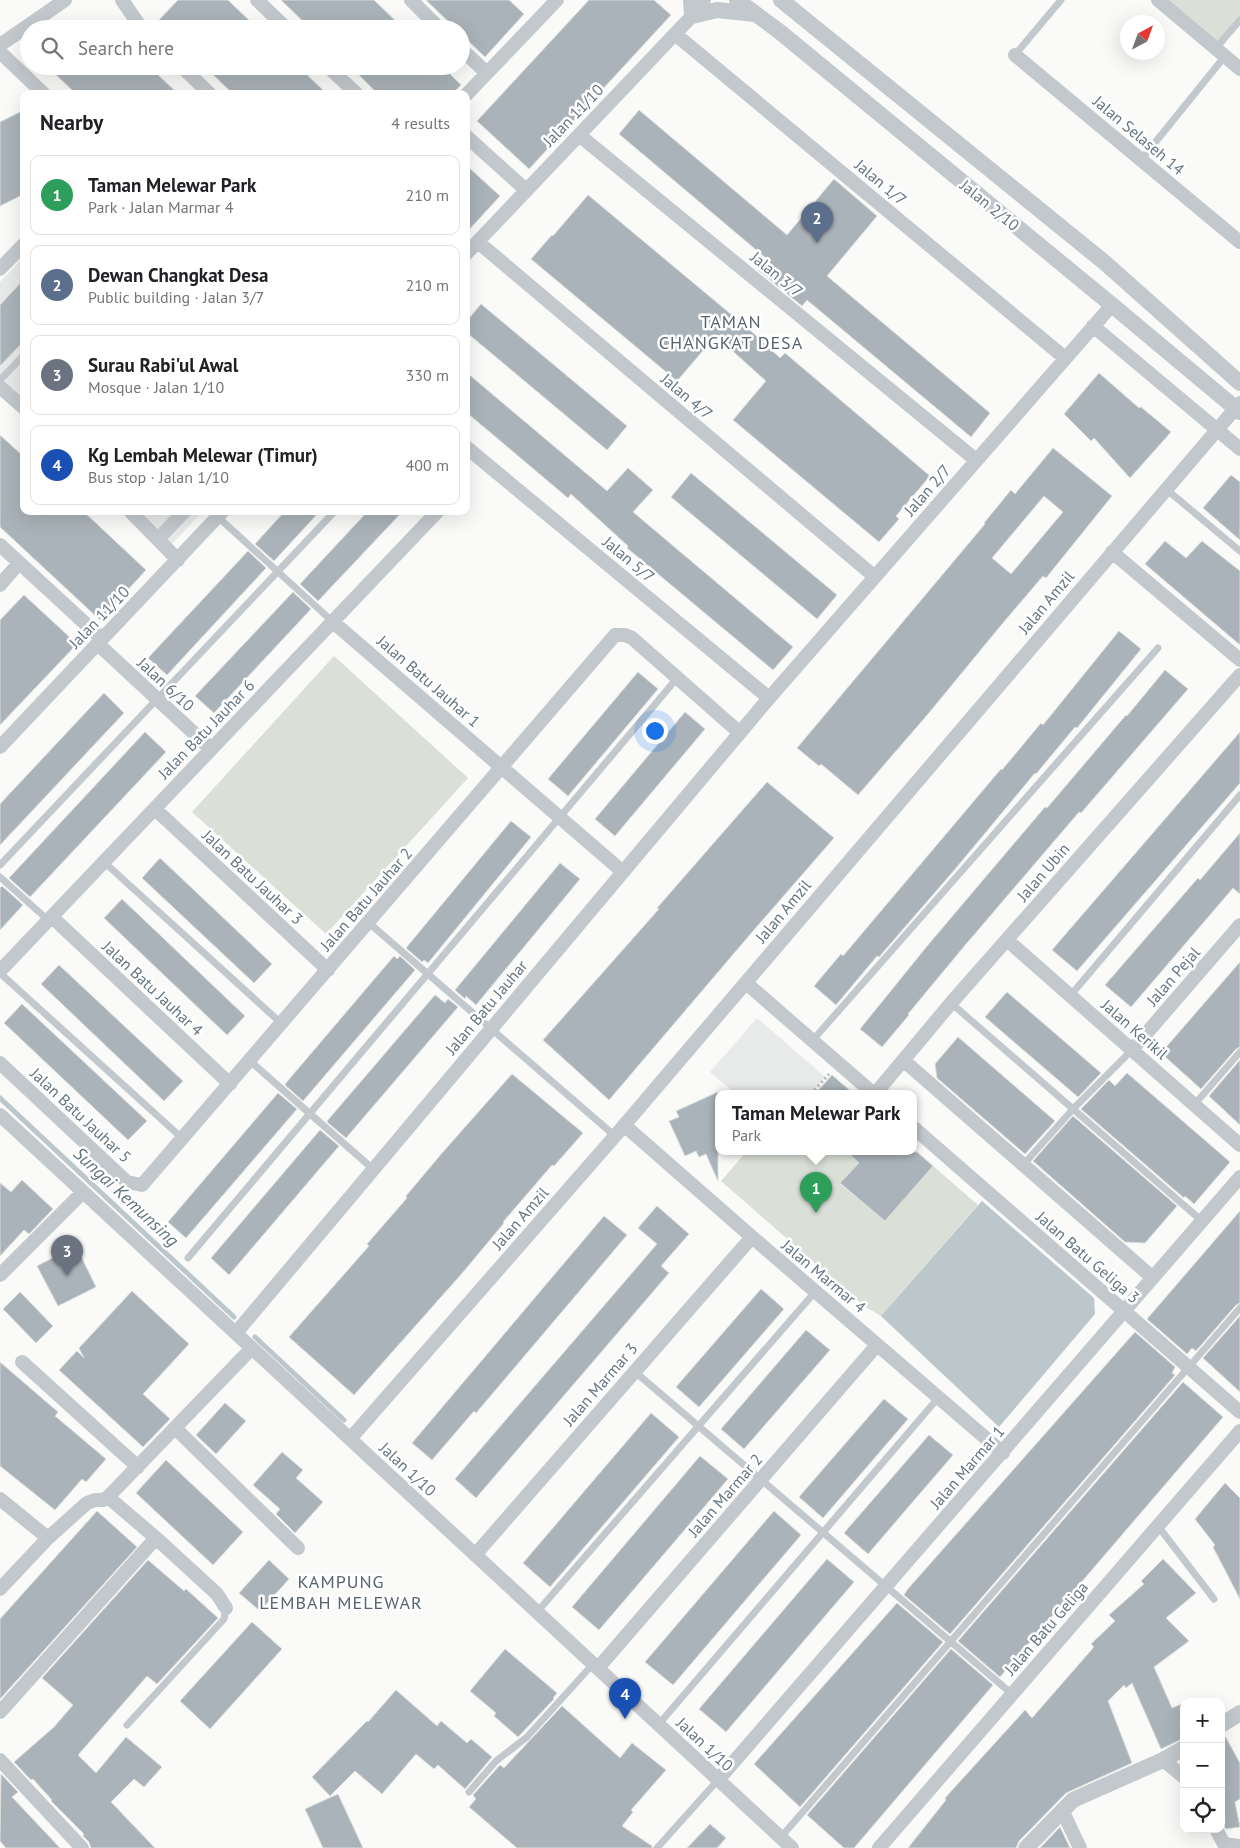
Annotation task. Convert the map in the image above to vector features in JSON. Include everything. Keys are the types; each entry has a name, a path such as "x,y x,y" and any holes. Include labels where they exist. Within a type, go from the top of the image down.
{"street":[{"path":"36,20 65,0"},
{"path":"122,0 136,20"},
{"path":"257,0 278,20"},
{"path":"411,0 431,20"},
{"name":"Jalan 11/10","path":"470,250 675,34 692,8 704,0"},
{"name":"Jalan 2/10","path":"738,0 1238,408"},
{"name":"Jalan 2/10","path":"781,0 1104,262 1240,383"},
{"path":"1158,0 1240,69"},
{"path":"470,91 555,1"},
{"path":"692,8 756,14"},
{"path":"0,45 20,31"},
{"name":"Jalan 1/7","path":"675,34 1065,358"},
{"path":"0,52 20,71"},
{"path":"470,57 487,73"},
{"name":"Jalan Selaseh 14","path":"1013,57 1240,242"},
{"path":"24,75 40,90"},
{"path":"190,75 206,90"},
{"path":"337,75 353,90"},
{"name":"Jalan 3/7","path":"579,135 976,460"},
{"path":"470,140 526,190"},
{"name":"Jalan 4/7","path":"478,242 875,577"},
{"path":"0,269 20,248"},
{"name":"Jalan 2/7","path":"766,701 1112,304"},
{"path":"1093,326 1240,449"},
{"path":"0,387 20,404"},
{"name":"Jalan Amzil","path":"350,1439 615,1136 1165,489 1238,408"},
{"name":"Jalan 5/7","path":"470,450 766,701"},
{"path":"134,515 178,560"},
{"path":"158,539 180,515"},
{"name":"Jalan 11/10","path":"0,747 219,515"},
{"name":"Jalan Batu Jauhar 6","path":"0,972 434,515"},
{"name":"Jalan 6/10","path":"0,546 20,563 157,699 211,749"},
{"path":"1112,552 1240,660"},
{"path":"0,584 20,563"},
{"name":"Jalan Batu Jauhar 1","path":"333,622 623,872"},
{"name":"Jalan Batu Jauhar 2","path":"142,1185 183,1140 615,635 625,635 632,638 678,677"},
{"name":"Jalan Ubin","path":"878,1090 951,1003 1240,675"},
{"path":"678,677 740,733"},
{"name":"Jalan Batu Jauhar","path":"236,1333 766,701"},
{"name":"Jalan Batu Jauhar 3","path":"155,808 328,970"},
{"name":"Jalan Batu Jauhar 4","path":"50,919 230,1084"},
{"name":"Jalan Pejal","path":"1132,1050 1240,925"},
{"name":"Jalan Kerikil","path":"1007,940 1240,1145"},
{"path":"746,983 870,1090"},
{"name":"Jalan Batu Geliga 3","path":"903,1060 1153,1278"},
{"name":"Jalan Batu Jauhar 5","path":"0,1063 127,1182 142,1185"},
{"name":"Jalan 1/10","path":"0,1115 792,1848"},
{"name":"Jalan Marmar 4","path":"624,1125 1002,1453"},
{"name":"Jalan Batu Geliga 3","path":"917,1131 1240,1412"},
{"name":"Jalan Marmar 1","path":"718,1780 1240,1177"},
{"path":"0,1275 83,1192"},
{"name":"Jalan Marmar 3","path":"475,1555 752,1237"},
{"name":"Jalan Marmar 2","path":"595,1666 761,1480 877,1345"},
{"path":"0,1589 48,1538 87,1503 108,1497 252,1348"},
{"path":"22,1362 138,1467"},
{"path":"174,1428 298,1548"},
{"name":"Jalan Batu Geliga","path":"878,1848 1240,1431"},
{"path":"108,1497 156,1538 216,1594 226,1608"},
{"path":"0,1499 48,1538"},
{"path":"0,1712 156,1538"},
{"path":"1225,1722 1240,1713"},
{"path":"1026,1848 1073,1800 1163,1760 1180,1750"},
{"path":"0,1760 82,1848"},
{"path":"1163,1760 1180,1773"},
{"path":"1062,1810 1080,1848"},
{"path":"1218,1833 1224,1844 1240,1846"}],"lane":[{"path":"1013,57 1061,0"},
{"path":"1141,160 1221,52 1240,20"},
{"path":"0,380 20,358"},
{"path":"1165,489 1240,551"},
{"path":"221,515 333,622"},
{"path":"0,866 331,515"},
{"path":"812,1041 1158,648"},
{"path":"188,1258 678,677"},
{"path":"1070,996 1240,795"},
{"path":"104,862 282,1024"},
{"path":"0,876 50,919"},
{"path":"369,923 615,1136"},
{"path":"0,972 183,1140"},
{"path":"951,1003 1202,1222"},
{"path":"1023,1166 1073,1109 1132,1050"},
{"path":"1194,1105 1240,1052"},
{"path":"250,1061 373,1169"},
{"path":"536,1612 697,1425 815,1292"},
{"path":"780,1837 1240,1308"},
{"path":"634,1371 1012,1694"},
{"path":"658,1724 938,1398"},
{"path":"1158,1526 1214,1599"},
{"path":"127,1725 224,1619 226,1608"},
{"path":"469,1792 496,1761 526,1737 595,1666"},
{"path":"657,1848 718,1780"}],"path":[{"path":"814,1090 838,1063"}],"shaded area":[{"path":"1158,0 1240,0 1240,17 1216,48"},
{"path":"20,261 20,402 0,384 0,282"},
{"path":"140,515 199,515 172,544"},
{"path":"334,656 468,778 326,934 192,812"},
{"path":"757,1018 825,1077 814,1090 731,1090 710,1072"},
{"path":"743,1155 850,1155 859,1163 840,1184 885,1221 933,1166 978,1205 881,1316 864,1306 721,1181"},
{"path":"982,1201 1094,1298 1095,1314 999,1427 881,1316"}],"building":[{"path":"178,0 228,0 249,20 159,20"},
{"path":"281,0 374,0 395,20 302,20"},
{"path":"426,0 509,0 524,14 485,57 470,43 470,20 447,20"},
{"path":"589,0 654,0 671,15 529,169 477,121"},
{"path":"56,75 158,75 174,90 72,90"},
{"path":"213,75 307,75 323,90 229,90"},
{"path":"359,75 451,75 461,85 456,90 374,90"},
{"path":"639,110 787,235 834,179 877,216 827,276 990,413 971,437 807,300 802,306 758,270 767,259 619,134"},
{"path":"20,112 20,196 0,206 0,122"},
{"path":"470,169 500,196 470,229"},
{"path":"588,195 751,331 780,358 785,353 930,476 896,516 899,519 879,542 733,420 766,381 717,337 714,341 712,340 677,381 531,259"},
{"path":"20,283 20,345 0,366 0,305"},
{"path":"481,304 627,426 607,450 470,335 470,317"},
{"path":"1099,373 1139,408 1141,407 1171,432 1130,478 1094,438 1091,441 1064,414"},
{"path":"470,375 607,491 628,468 653,490 633,512 793,647 773,670 627,548 628,546 571,494 568,498 470,415"},
{"path":"0,435 20,453 20,515 87,515 146,570 100,620 0,527"},
{"path":"1053,448 1112,496 1046,578 1043,576 858,795 821,764 819,766 797,748 985,524 1011,490 1015,494","holes":["1044,496 1063,512 1011,574 992,558"]},
{"path":"691,473 837,595 817,619 671,497"},
{"path":"1231,475 1240,482 1240,540 1203,508"},
{"path":"281,515 316,515 274,561 255,544"},
{"path":"364,515 399,515 318,601 300,584"},
{"path":"1165,541 1186,558 1202,541 1240,571 1240,645 1145,564"},
{"path":"248,551 266,568 167,675 148,658"},
{"path":"293,592 311,609 214,713 195,696"},
{"path":"24,595 77,644 0,725 0,620"},
{"path":"1119,631 1141,649 1077,728 1075,727 956,868 836,1005 814,986 841,954 843,956 1041,723 1043,725"},
{"path":"1165,670 1188,689 1081,813 1079,812 961,950 882,1047 860,1029 928,945 1045,807 1047,808"},
{"path":"638,672 658,689 568,796 548,779"},
{"path":"104,693 124,713 0,845 0,804"},
{"path":"685,712 705,729 615,836 595,819"},
{"path":"145,732 166,752 30,897 9,878"},
{"path":"1240,732 1240,783 1077,971 1052,950"},
{"path":"767,782 834,838 609,1100 543,1040 659,909 657,908"},
{"path":"511,821 531,837 428,963 424,960 422,962 406,948"},
{"path":"1240,833 1240,894 1233,888 1131,1007 1105,985 1198,878 1200,880"},
{"path":"160,858 272,964 254,983 142,878"},
{"path":"560,863 580,879 476,1005 466,996 465,999 455,990"},
{"path":"2,886 23,905 0,930 0,888"},
{"path":"122,899 245,1016 227,1035 104,918"},
{"path":"394,956 397,959 400,956 415,970 303,1101 285,1085 286,1083"},
{"path":"1240,962 1240,1047 1236,1049 1201,1089 1161,1053"},
{"path":"59,965 183,1081 164,1101 41,984"},
{"path":"1007,992 1101,1073 1078,1097 985,1017"},
{"path":"435,995 445,1003 448,999 458,1007 346,1138 327,1122 328,1120"},
{"path":"22,1004 147,1121 128,1140 4,1023"},
{"path":"958,1037 1055,1121 1025,1154 937,1078 935,1064"},
{"path":"1240,1060 1240,1125 1209,1096"},
{"path":"1127,1073 1230,1162 1194,1204 1185,1196 1184,1198 1081,1109 1109,1080 1115,1086"},
{"path":"512,1074 583,1133 554,1166 552,1165 464,1271 354,1395 289,1337 369,1246 367,1244 407,1198 406,1196 443,1152"},
{"path":"832,1075 849,1090 819,1090"},
{"path":"278,1093 297,1109 186,1238 168,1222"},
{"path":"715,1093 715,1155 718,1155 718,1181 706,1154 699,1157 696,1151 685,1156 669,1121 679,1117 676,1111"},
{"path":"1073,1116 1177,1206 1145,1243 1125,1242 1033,1161"},
{"path":"320,1130 339,1146 229,1275 211,1258"},
{"path":"917,1152 933,1166 885,1221 840,1183 859,1163 850,1155 917,1155"},
{"path":"22,1180 53,1209 29,1234 24,1230 0,1256 0,1183 11,1192"},
{"path":"657,1206 689,1234 661,1266 669,1273 476,1498 455,1479 657,1244 638,1228"},
{"path":"1240,1211 1240,1303 1236,1305 1196,1351 1192,1348 1187,1354 1147,1319"},
{"path":"604,1216 627,1235 476,1413 474,1411 432,1460 412,1443"},
{"path":"76,1246 96,1287 58,1306 37,1266"},
{"path":"761,1289 784,1309 699,1407 676,1387"},
{"path":"132,1291 189,1344 143,1394 170,1419 143,1447 59,1370 77,1351 84,1358 79,1348"},
{"path":"20,1292 53,1326 36,1343 3,1309"},
{"path":"1240,1316 1240,1392 1203,1358"},
{"path":"806,1330 830,1350 744,1449 721,1429"},
{"path":"1135,1332 1175,1367 1172,1373 1175,1375 950,1634 904,1595 907,1590"},
{"path":"0,1362 58,1412 55,1416 106,1459 86,1482 82,1479 55,1510 0,1466"},
{"path":"1183,1382 1223,1417 1000,1677 958,1641"},
{"path":"884,1399 908,1419 823,1518 799,1497"},
{"path":"225,1403 246,1421 216,1454 196,1435"},
{"path":"651,1413 679,1437 550,1587 523,1563"},
{"path":"929,1435 953,1455 868,1554 844,1533"},
{"path":"282,1452 303,1470 296,1478 323,1502 295,1533 276,1514 280,1509 253,1485"},
{"path":"700,1456 728,1479 599,1630 572,1607"},
{"path":"166,1460 243,1532 213,1565 136,1493"},
{"path":"1225,1483 1240,1498 1240,1599 1213,1547 1215,1545 1195,1519"},
{"path":"97,1511 137,1547 0,1699 0,1619"},
{"path":"774,1511 801,1535 673,1685 645,1662"},
{"path":"827,1559 854,1582 726,1732 699,1709"},
{"path":"1163,1559 1196,1593 1166,1618 1189,1641 1154,1667 1172,1708 1180,1705 1180,1740 1161,1749 1132,1683 1126,1688 1124,1685 1108,1701 1132,1763 1066,1793 1019,1841 1016,1848 908,1848 946,1800 945,1798 1025,1710 1032,1718 1094,1647 1091,1644 1115,1621 1109,1615 1144,1584 1141,1581"},
{"path":"148,1560 184,1591 186,1589 218,1618 157,1684 147,1676 78,1755 96,1773 126,1737 162,1767 144,1787 134,1779 111,1802 155,1848 91,1848 89,1842 83,1836 84,1834 51,1801 33,1779 31,1780 14,1762 54,1727 73,1705 42,1678"},
{"path":"269,1560 289,1579 260,1611 239,1593"},
{"path":"897,1603 943,1642 800,1807 754,1764"},
{"path":"252,1622 282,1649 210,1729 180,1701"},
{"path":"505,1649 557,1693 554,1699 518,1737 494,1716 496,1713 470,1691"},
{"path":"951,1649 993,1685 854,1848 844,1848 807,1815"},
{"path":"396,1690 437,1726 441,1721 467,1743 471,1739 492,1757 465,1789 438,1765 434,1769 416,1754 382,1794 355,1771 330,1796 312,1777 368,1722"},
{"path":"562,1706 620,1758 632,1743 666,1770 631,1810 633,1812 622,1826 652,1846 652,1848 517,1848 469,1807 476,1799 473,1795 500,1765 504,1768"},
{"path":"1225,1736 1240,1763 1240,1799 1235,1802 1240,1827 1226,1829"},
{"path":"1,1774 18,1792 12,1797 60,1848 6,1848 0,1841"},
{"path":"338,1794 363,1848 323,1848 305,1809"},
{"path":"710,1824 726,1838 717,1848 687,1848"},
{"path":"1060,1827 1070,1848 1040,1848"}],"waterway":[{"name":"Sungai Kemunsing","path":"0,1098 234,1317"},
{"name":"Sungai Kemunsing","path":"255,1337 344,1420"}],"place":[{"name":"Dewan Changkat Desa","path":"817,243"},
{"name":"Taman Melewar Park","path":"816,1213"},
{"name":"Surau Rabi'ul Awal","path":"67,1276"},
{"name":"Kg Lembah Melewar (Timur)","path":"625,1719"}],"district":[{"name":"TAMAN CHANGKAT DESA","path":"731,332"},
{"name":"KAMPUNG LEMBAH MELEWAR","path":"341,1592"}]}
